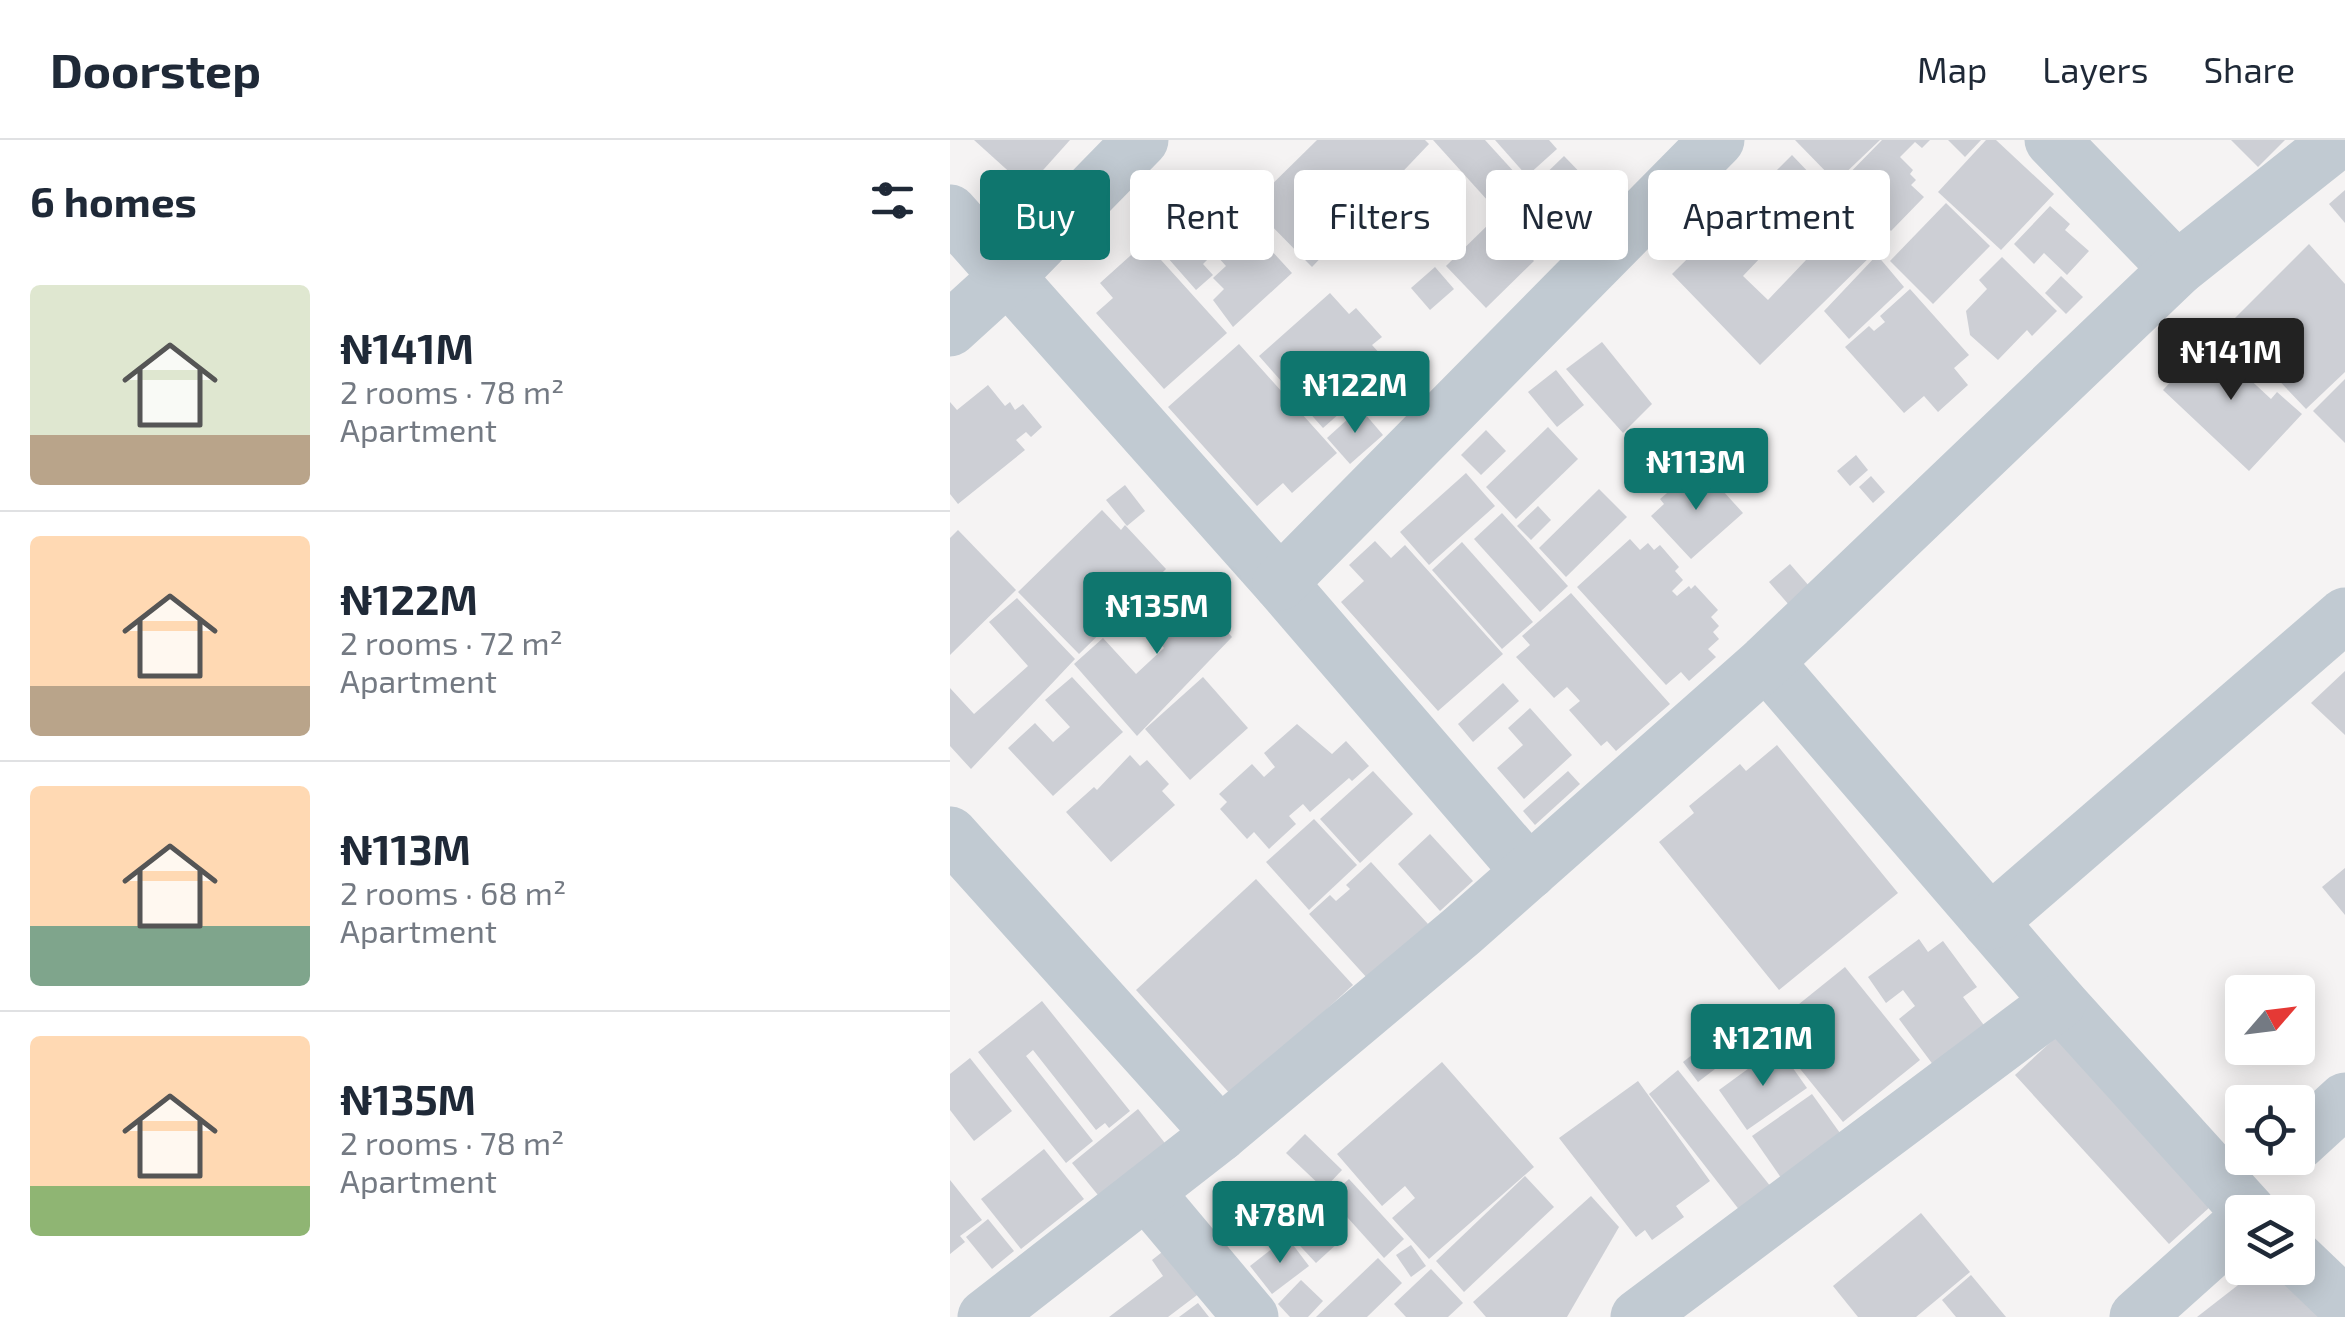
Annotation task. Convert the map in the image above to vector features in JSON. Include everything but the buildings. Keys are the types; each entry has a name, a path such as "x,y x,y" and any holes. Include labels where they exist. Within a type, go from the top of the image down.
{"street":[{"path":"950,329 1007,277 1141,140"},
{"path":"1280,583 1718,140"},
{"path":"2052,140 2177,269"},
{"path":"985,1317 1220,1134 1529,872 1766,662 2177,269 2340,140"},
{"path":"950,212 1280,583 1529,872"},
{"path":"1990,922 2345,615"},
{"path":"1766,662 2228,1195"},
{"path":"950,834 1220,1134"},
{"path":"1638,1317 2058,1002"},
{"path":"2315,1127 2345,1100"},
{"path":"1146,1192 1251,1317"},
{"path":"2138,1317 2225,1228"},
{"path":"2315,1277 2345,1306"}]}
